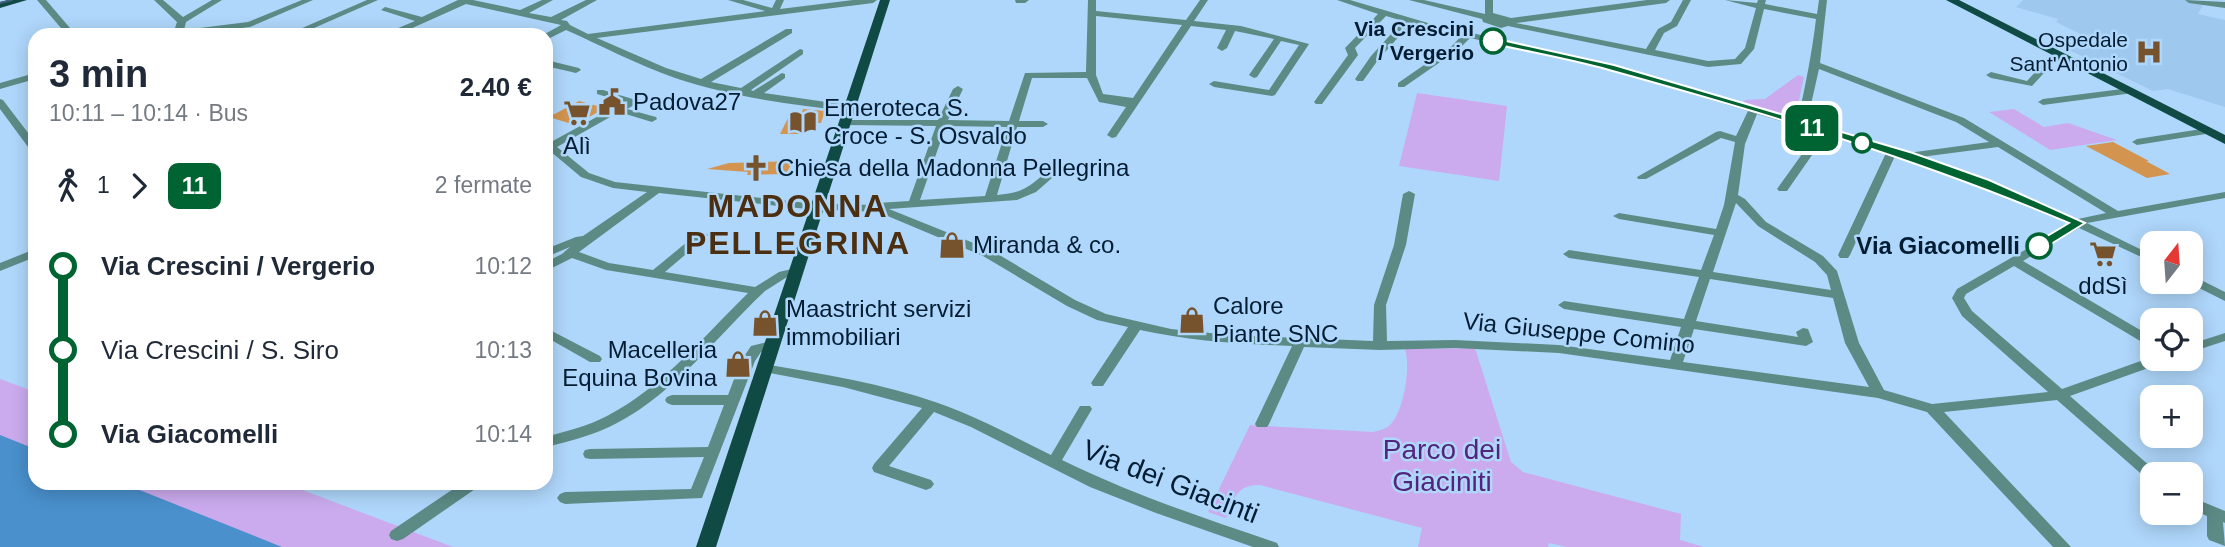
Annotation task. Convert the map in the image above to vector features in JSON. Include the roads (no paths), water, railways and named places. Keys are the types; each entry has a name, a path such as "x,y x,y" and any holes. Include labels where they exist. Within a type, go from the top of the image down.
{"main road":[{"path":"1,2 22,0"},
{"path":"706,547 885,0"},
{"path":"1951,0 2225,140"}],"street":[{"path":"41,0 66,28"},
{"path":"158,0 182,20"},
{"path":"180,28 182,20 218,0"},
{"path":"222,28 250,24 309,0"},
{"path":"307,28 374,0"},
{"path":"406,28 464,0 482,2 564,23 566,27 629,55 704,82 793,103 850,108"},
{"path":"521,13 549,0"},
{"path":"553,20 593,0"},
{"path":"732,0 766,8 774,13"},
{"path":"774,13 780,0"},
{"path":"589,37 873,0"},
{"path":"1018,1 1026,0"},
{"path":"1092,0 1091,75 1099,96 1134,103"},
{"path":"1112,135 1186,22 1204,0"},
{"path":"1341,0 1473,36 1610,67 1908,156 1985,183 2079,223 2140,253"},
{"path":"1413,0 1507,24 1708,64 1738,62 1749,48 1761,3"},
{"path":"1473,36 1487,18 1489,0"},
{"path":"1401,85 1473,36 1507,24 1666,0"},
{"path":"1649,52 1661,31 1674,24 1687,0"},
{"path":"1729,0 1761,3 1820,17"},
{"path":"1800,125 1804,118 1804,107 1815,64 1823,0"},
{"path":"2190,0 2225,5"},
{"path":"385,10 423,20"},
{"path":"1091,13 1232,28 1304,44 1277,96 1214,84"},
{"path":"1318,102 1353,55 1350,48 1384,13"},
{"path":"1360,79 1374,58 1409,20"},
{"path":"553,34 566,27"},
{"path":"1222,48 1232,28"},
{"path":"704,82 789,31"},
{"path":"1254,75 1279,38"},
{"path":"742,92 800,52"},
{"path":"1991,75 2029,83 2052,59 2064,57"},
{"path":"553,64 576,69"},
{"path":"1815,64 1943,112 2115,214"},
{"path":"990,199 1028,75 1091,75"},
{"path":"754,95 782,76"},
{"path":"0,86 28,78"},
{"path":"914,202 942,123 958,89"},
{"path":"2043,102 2130,91"},
{"path":"553,143 633,102 600,92"},
{"path":"0,102 28,140"},
{"path":"1675,364 1736,181 1740,135 1734,109 1736,105"},
{"path":"618,109 652,119"},
{"path":"1740,135 1754,110"},
{"path":"845,122 1043,124"},
{"path":"2137,142 2208,131"},
{"path":"1783,189 1823,132"},
{"path":"1642,177 1720,135 1740,135"},
{"path":"1908,156 1998,144"},
{"path":"553,150 597,181 657,190 817,206"},
{"path":"1844,255 1892,151"},
{"path":"866,207 1017,197 1032,190 1048,176"},
{"path":"553,263 571,253 590,236 657,190"},
{"path":"1380,346 1380,305 1400,245 1409,194"},
{"path":"2140,465 1967,313 1958,298 1961,292 2079,223 2225,195"},
{"path":"1732,196 1741,201 1762,224 1819,259 1833,274 1855,351 1880,393"},
{"name":"Via Giuseppe Comino","path":"817,206 866,207 887,212 969,244 1071,303 1102,317 1135,327 1230,339 1380,346 1504,345 1604,354 1880,393 1932,409"},
{"path":"1619,216 1720,233"},
{"path":"654,275 702,235"},
{"path":"553,250 590,236"},
{"path":"571,253 606,266 759,291"},
{"path":"1569,254 1838,295"},
{"path":"0,267 28,256"},
{"path":"2014,261 2140,335"},
{"path":"553,440 587,431 620,415 715,336 759,291 782,274 796,272"},
{"path":"2203,285 2225,297"},
{"path":"1564,305 1806,342 1803,332"},
{"path":"1098,383 1135,327"},
{"path":"553,336 595,359"},
{"path":"2203,344 2225,337"},
{"path":"1262,424 1300,342"},
{"path":"565,498 697,494 748,360 757,349 771,345"},
{"path":"1932,409 2059,396 2140,366"},
{"name":"Via dei Giacinti","path":"764,368 843,382 932,407 976,424 1053,463 1161,509 1272,547"},
{"path":"672,400 733,400"},
{"path":"926,484 879,468 932,407"},
{"name":"Via dei Giacinti","path":"1053,463 1085,409"},
{"path":"1932,409 2063,547"},
{"path":"590,453 713,453"},
{"path":"397,535 463,490"},
{"path":"2203,508 2220,515 2215,536 2225,540"}],"tram line":[{"path":"0,3 12,0"}],"place":[{"name":"Via Crescini / Vergerio","path":"1493,41"},
{"name":"Ospedale Sant'Antonio","path":"2149,52"},
{"name":"Padova27","path":"612,102"},
{"name":"Alì","path":"577,113"},
{"name":"Emeroteca S. Croce - S. Osvaldo","path":"803,122"},
{"name":"Chiesa della Madonna Pellegrina","path":"756,168"},
{"name":"Miranda & co.","path":"952,245"},
{"name":"Via Giacomelli","path":"2039,246"},
{"name":"ddSì","path":"2103,254"},
{"name":"Calore Piante SNC","path":"1192,320"},
{"name":"Maastricht servizi immobiliari","path":"765,323"},
{"name":"Macelleria Equina Bovina","path":"738,364"}],"district":[{"name":"MADONNA PELLEGRINA","path":"798,224"}],"park label":[{"name":"Parco dei Giaciniti","path":"1442,465"}]}
